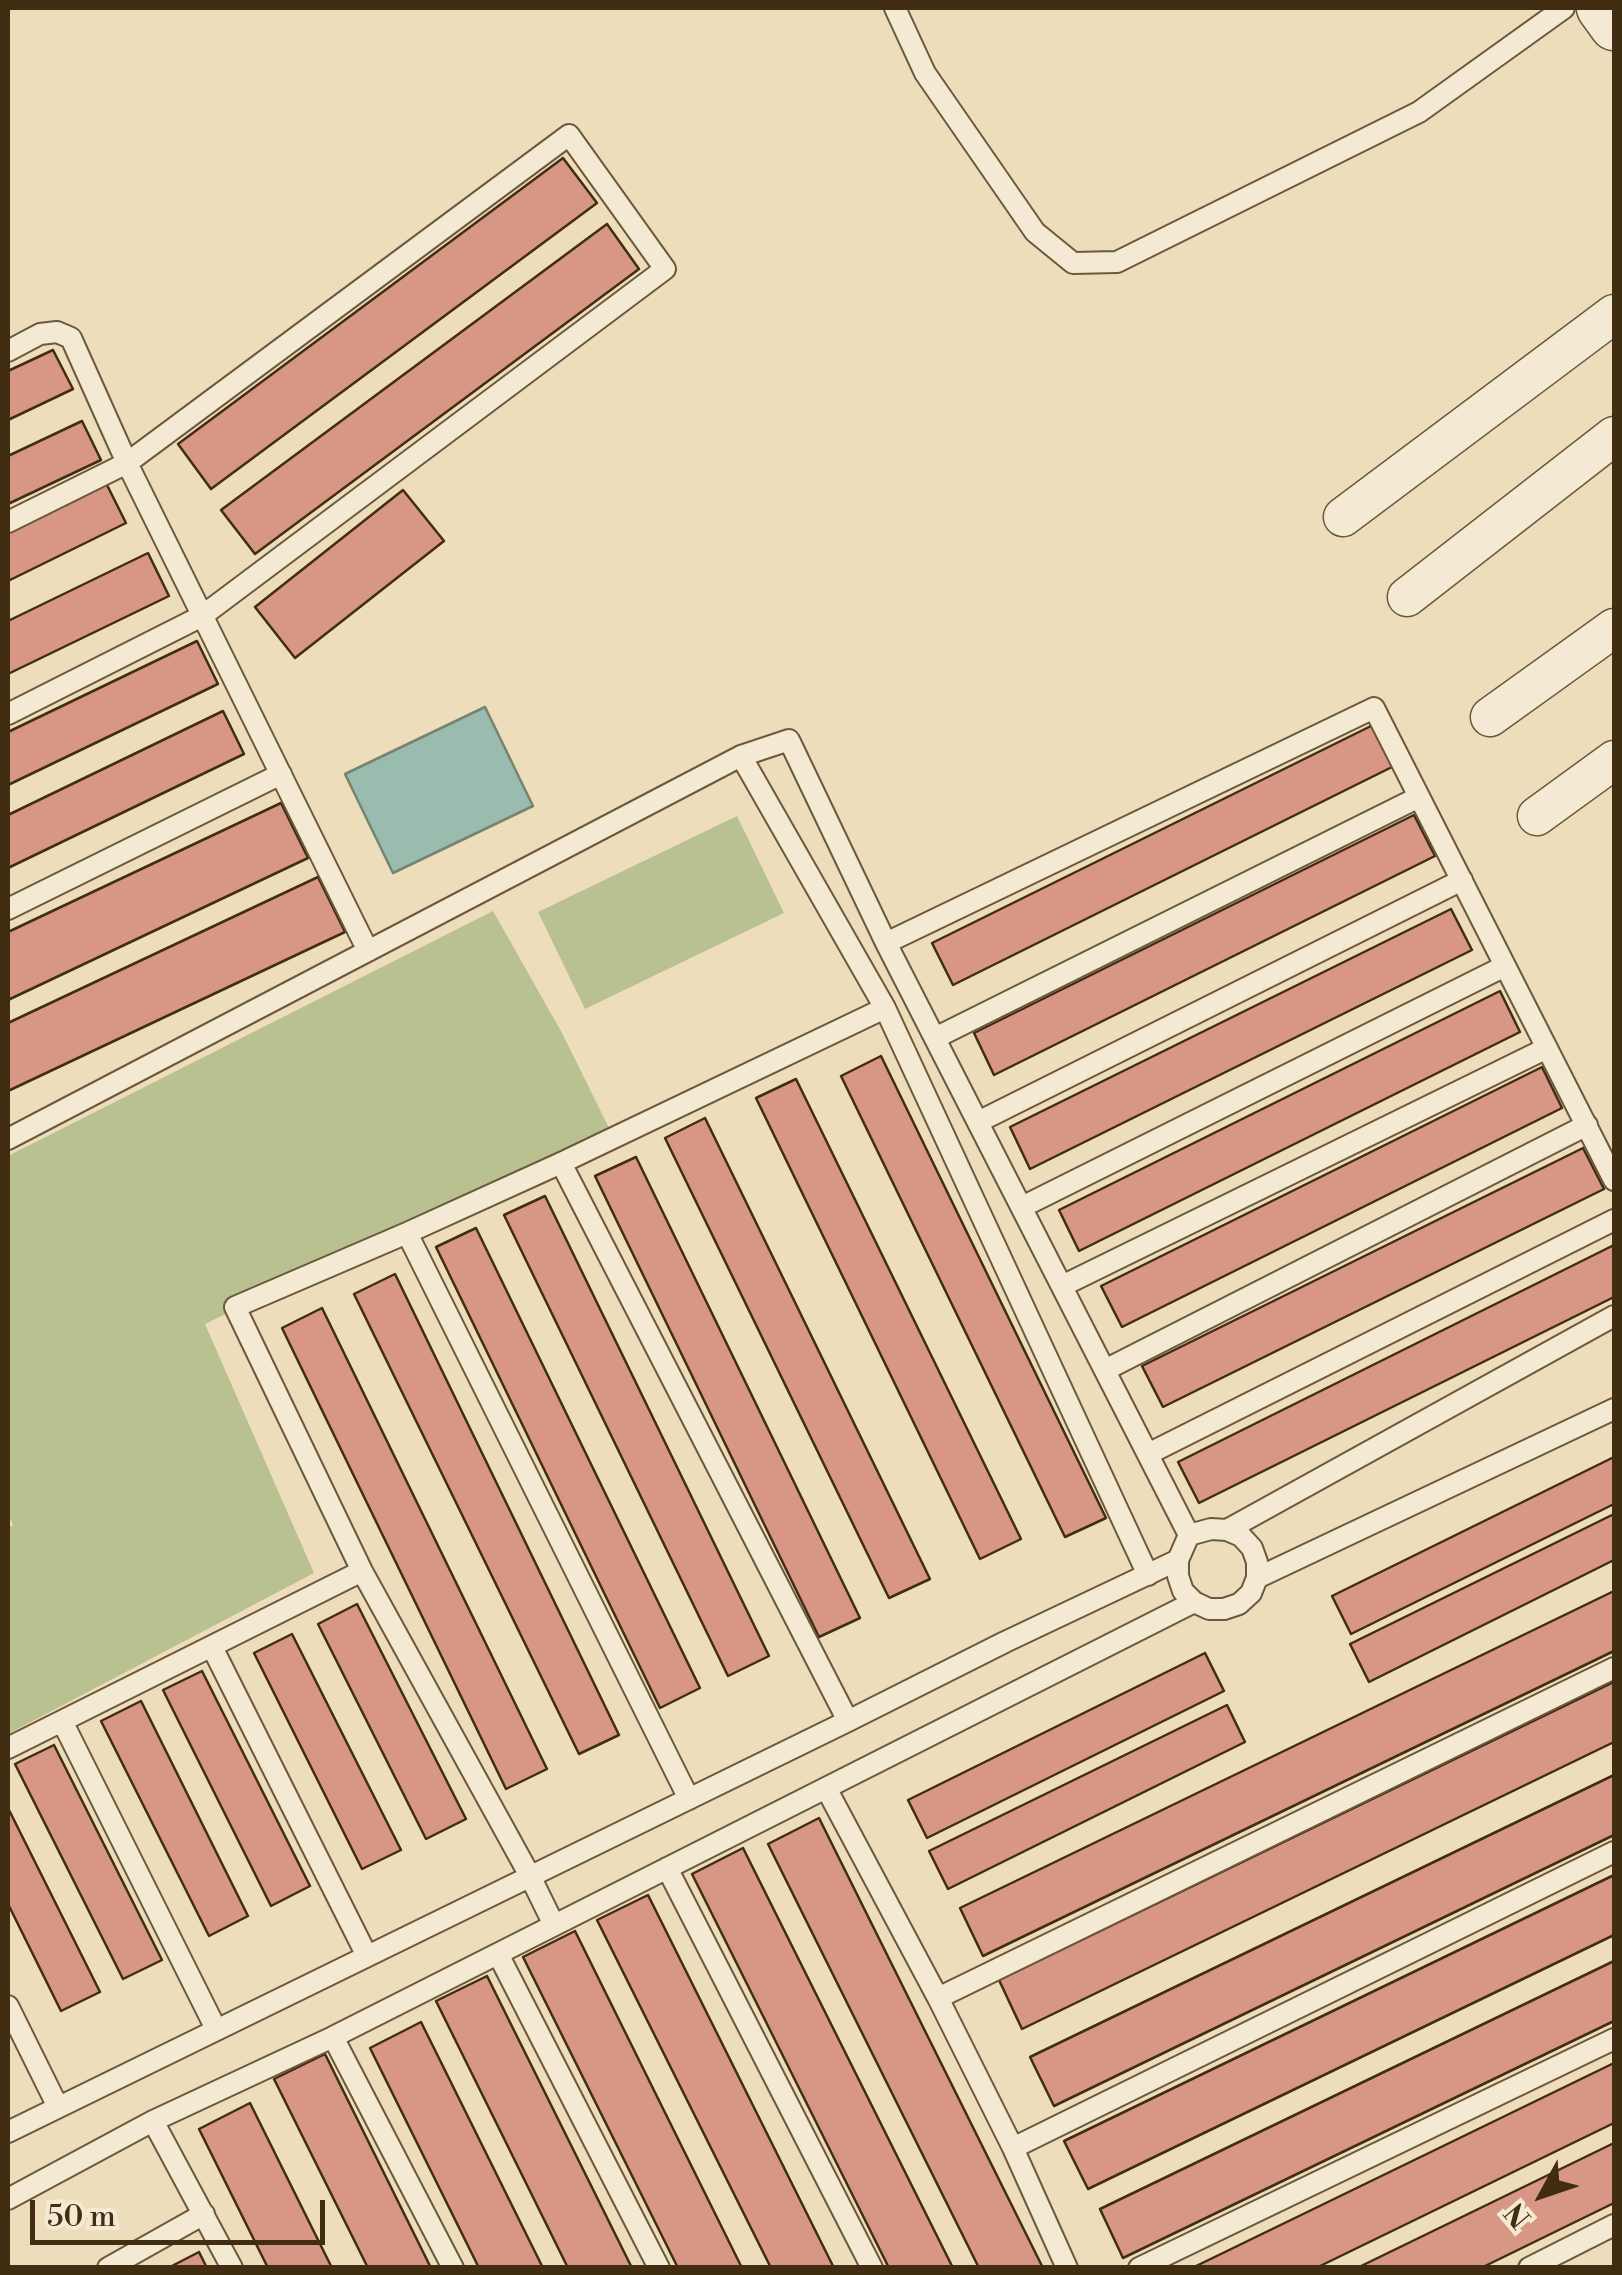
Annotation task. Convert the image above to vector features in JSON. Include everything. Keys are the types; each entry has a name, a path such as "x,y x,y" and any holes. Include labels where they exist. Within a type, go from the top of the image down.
{"street":[{"path":"1601,8 1614,26"},
{"path":"1343,517 1614,314"},
{"path":"1407,597 1614,436"},
{"path":"1490,717 1614,628"},
{"path":"1538,816 1614,760"}],"lane":[{"path":"894,8 925,72 1035,232 1073,263 1116,262 1419,112 1564,8"},
{"path":"8,522 127,463 569,135 665,269 202,616 8,714"},
{"path":"8,351 40,334 58,332 71,338 127,463 368,951"},
{"path":"886,942 1374,708 1614,1180"},
{"path":"8,1139 742,756 789,740 886,942 1189,1534"},
{"path":"742,756 885,1008 1148,1574"},
{"path":"8,909 280,774"},
{"path":"935,1038 1420,796"},
{"path":"978,1122 1462,880"},
{"path":"1022,1207 1506,966"},
{"path":"554,1925 362,1572 236,1306 562,1163 885,1008"},
{"path":"1062,1286 1547,1048"},
{"path":"1105,1370 1587,1125"},
{"path":"562,1163 848,1721"},
{"path":"1148,1454 1614,1220"},
{"path":"406,1233 688,1799"},
{"path":"1226,1530 1614,1316"},
{"path":"1257,1578 1614,1409"},
{"path":"1226,1530 1241,1536 1252,1548 1258,1562 1257,1578 1251,1593 1239,1604 1224,1610 1209,1609 1194,1602 1183,1590 1178,1560 1189,1534 1226,1530"},
{"path":"8,2132 1178,1560"},
{"path":"8,1748 362,1572"},
{"path":"8,2198 153,2121 333,2037 1194,1602"},
{"path":"212,1647 367,1956"},
{"path":"938,1998 1614,1668"},
{"path":"62,1722 216,2030"},
{"path":"826,1788 938,1998 1067,2268"},
{"path":"1012,2148 1614,1852"},
{"path":"667,1868 872,2268"},
{"path":"498,1954 659,2268"},
{"path":"8,2006 58,2107"},
{"path":"333,2037 453,2268"},
{"path":"1139,2268 1614,2038"},
{"path":"153,2121 232,2268"},
{"path":"108,2268 204,2214"},
{"path":"1529,2268 1614,2225"}],"green space":[{"path":"737,816 784,913 585,1009 538,912"},
{"path":"493,911 562,1033 610,1130 205,1324 314,1573 8,1734 8,1528 13,1525 8,1514 8,1156"}],"shaded area":[{"path":"485,707 533,806 393,873 345,774"}],"building":[{"path":"563,158 597,203 211,489 178,444"},
{"path":"607,224 639,269 255,554 221,510"},
{"path":"53,350 73,389 8,420 8,371"},
{"path":"82,421 101,460 8,504 8,456"},
{"path":"106,483 126,523 8,581 8,531"},
{"path":"403,490 444,541 295,658 255,607"},
{"path":"148,553 169,596 8,674 8,621"},
{"path":"197,641 218,684 8,785 8,732"},
{"path":"223,711 244,754 8,868 8,815"},
{"path":"1373,725 1394,766 953,985 932,943"},
{"path":"281,803 308,858 8,1000 8,932"},
{"path":"1414,815 1435,856 994,1075 974,1033"},
{"path":"318,877 345,932 8,1091 8,1023"},
{"path":"1451,909 1472,950 1030,1169 1010,1127"},
{"path":"1500,991 1520,1032 1079,1251 1059,1210"},
{"path":"881,1056 1106,1518 1065,1537 841,1076"},
{"path":"1542,1067 1562,1108 1122,1327 1101,1286"},
{"path":"796,1079 1021,1539 980,1559 756,1098"},
{"path":"705,1118 930,1579 889,1598 665,1138"},
{"path":"1583,1148 1604,1189 1163,1407 1142,1366"},
{"path":"636,1157 860,1618 819,1637 595,1176"},
{"path":"545,1196 769,1656 728,1676 504,1215"},
{"path":"476,1228 700,1688 660,1708 436,1247"},
{"path":"1614,1245 1614,1297 1199,1503 1178,1462"},
{"path":"395,1274 619,1735 579,1754 354,1294"},
{"path":"322,1308 547,1769 506,1789 282,1328"},
{"path":"1614,1457 1614,1504 1351,1634 1332,1596"},
{"path":"1614,1514 1614,1560 1369,1682 1350,1644"},
{"path":"1614,1591 1614,1651 983,1956 960,1908"},
{"path":"357,1604 466,1819 426,1839 318,1624"},
{"path":"292,1634 401,1850 362,1869 254,1653"},
{"path":"1205,1653 1224,1691 927,1838 908,1800"},
{"path":"202,1671 310,1886 271,1906 163,1690"},
{"path":"1614,1682 1614,1742 1022,2029 999,1980"},
{"path":"141,1701 248,1916 209,1936 101,1721"},
{"path":"1227,1705 1245,1742 948,1889 929,1851"},
{"path":"54,1745 162,1960 123,1979 15,1764"},
{"path":"1614,1775 1614,1835 1054,2106 1030,2057"},
{"path":"8,1808 100,1992 61,2011 8,1904"},
{"path":"819,1818 1043,2268 979,2268 768,1844"},
{"path":"743,1848 953,2268 889,2268 692,1874"},
{"path":"1614,1875 1614,1935 1088,2189 1064,2141"},
{"path":"648,1895 834,2268 771,2268 597,1920"},
{"path":"575,1931 742,2268 678,2268 523,1957"},
{"path":"1614,1961 1614,2021 1123,2258 1100,2209"},
{"path":"487,1976 632,2268 568,2268 436,2001"},
{"path":"421,2022 543,2268 479,2268 370,2048"},
{"path":"325,2054 431,2268 368,2268 274,2079"},
{"path":"1614,2063 1614,2123 1316,2268 1192,2268"},
{"path":"250,2103 332,2268 268,2268 199,2129"},
{"path":"1614,2143 1614,2203 1481,2268 1357,2268"},
{"path":"199,2252 207,2268 168,2268"}]}
